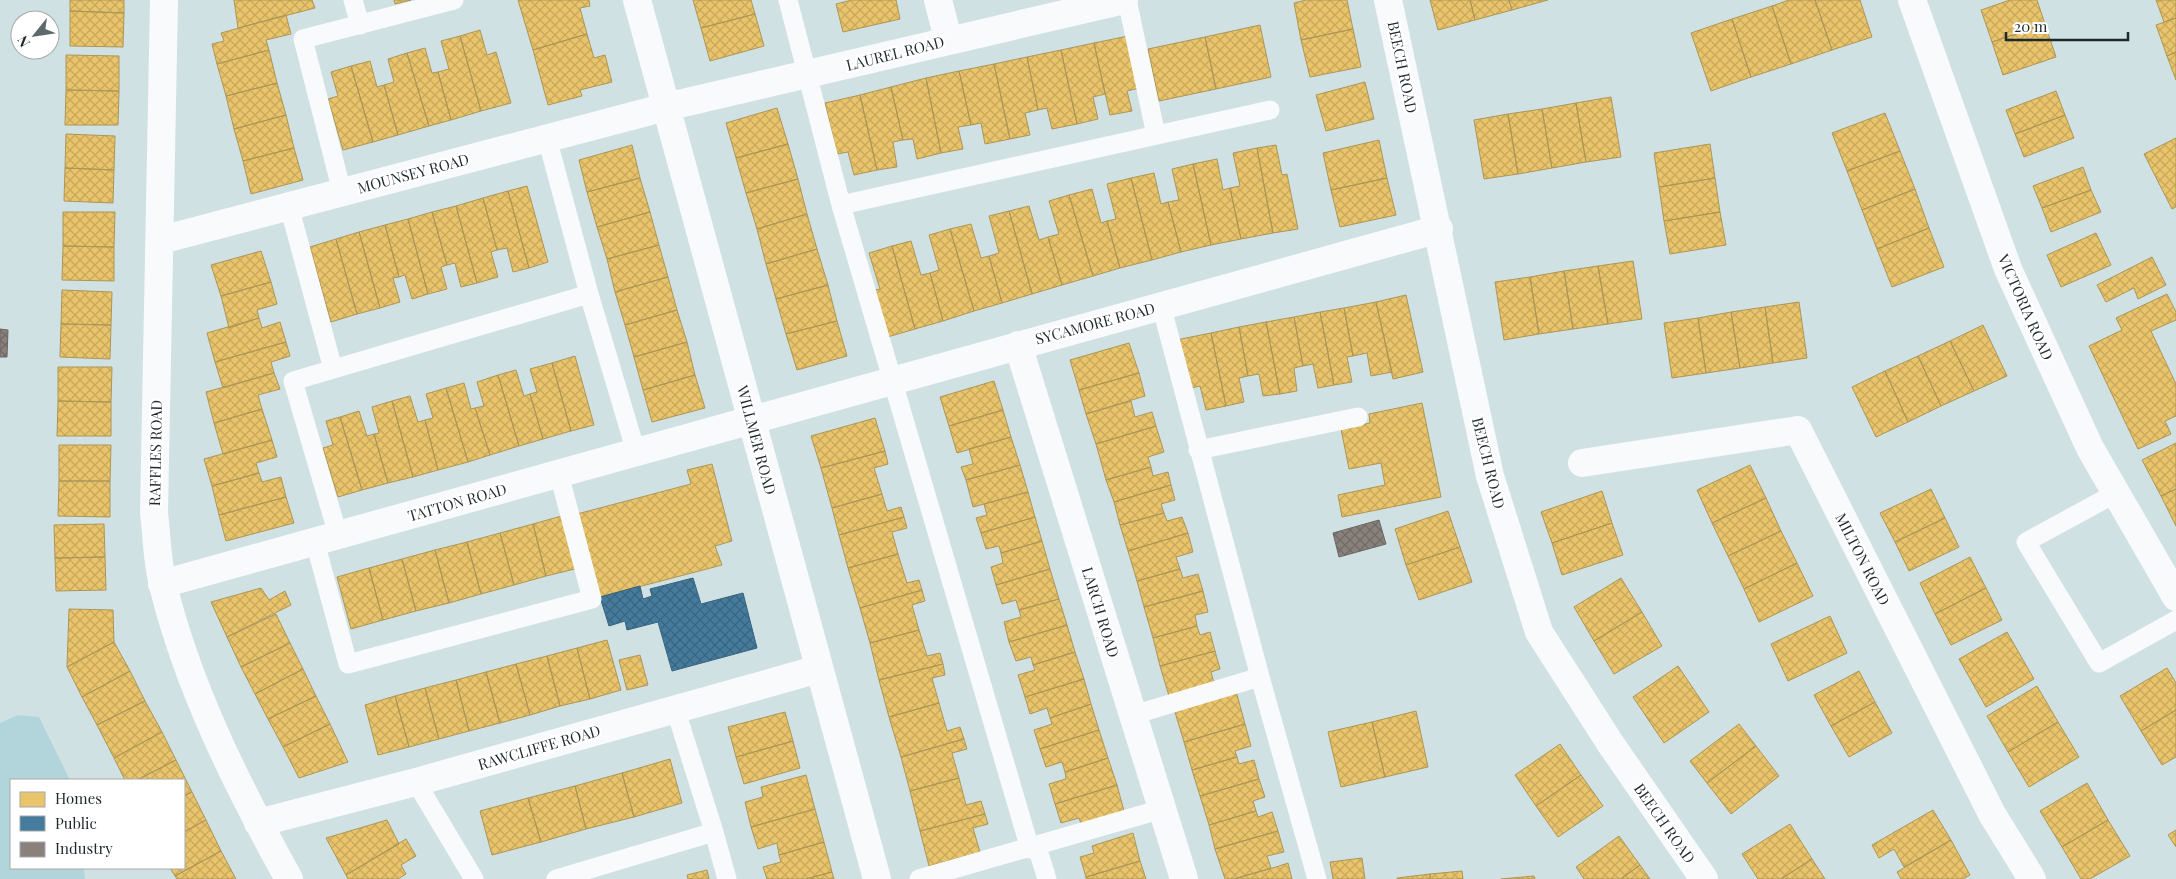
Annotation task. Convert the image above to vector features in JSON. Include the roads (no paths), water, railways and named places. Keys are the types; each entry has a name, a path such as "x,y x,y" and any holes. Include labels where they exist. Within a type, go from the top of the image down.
{"street":[{"name":"RAFFLES ROAD","path":"164,0 161,240 154,513 162,584 195,686 258,822 289,879"},
{"name":"WILLMER ROAD","path":"637,0 877,879"},
{"path":"938,0 948,39"},
{"name":"LAUREL ROAD","path":"666,107 948,39 1077,5 1125,0"},
{"name":"BEECH ROAD","path":"1388,0 1439,229 1490,476 1539,632 1610,743 1704,879"},
{"name":"VICTORIA ROAD","path":"1912,0 2008,269 2090,448 2176,597"},
{"name":"MOUNSEY ROAD","path":"161,240 666,107"},
{"name":"SYCAMORE ROAD","path":"752,420 1018,344 1439,229"},
{"name":"LARCH ROAD","path":"1018,344 1184,879"},
{"name":"TATTON ROAD","path":"162,584 752,420"},
{"name":"MILTON ROAD","path":"1582,463 1798,430 1992,814 2032,879"},
{"name":"RAWCLIFFE ROAD","path":"258,822 416,782 820,669"}],"lane":[{"path":"353,0 360,24"},
{"path":"342,192 303,39 454,0"},
{"path":"788,0 841,205 1034,848 1047,879"},
{"path":"1125,0 1156,135"},
{"path":"841,205 1270,110"},
{"path":"547,138 589,294 636,452"},
{"path":"290,206 333,369"},
{"path":"559,474 592,599 348,664 327,538 293,381 589,294"},
{"path":"1161,305 1198,450 1317,879"},
{"path":"1198,450 1358,417"},
{"path":"2116,494 2026,542 2099,663 2176,620"},
{"path":"1133,714 1260,677"},
{"path":"675,708 727,879"},
{"path":"416,782 474,879"},
{"path":"919,879 1034,848 1162,809"},
{"path":"556,879 714,832"}]}
